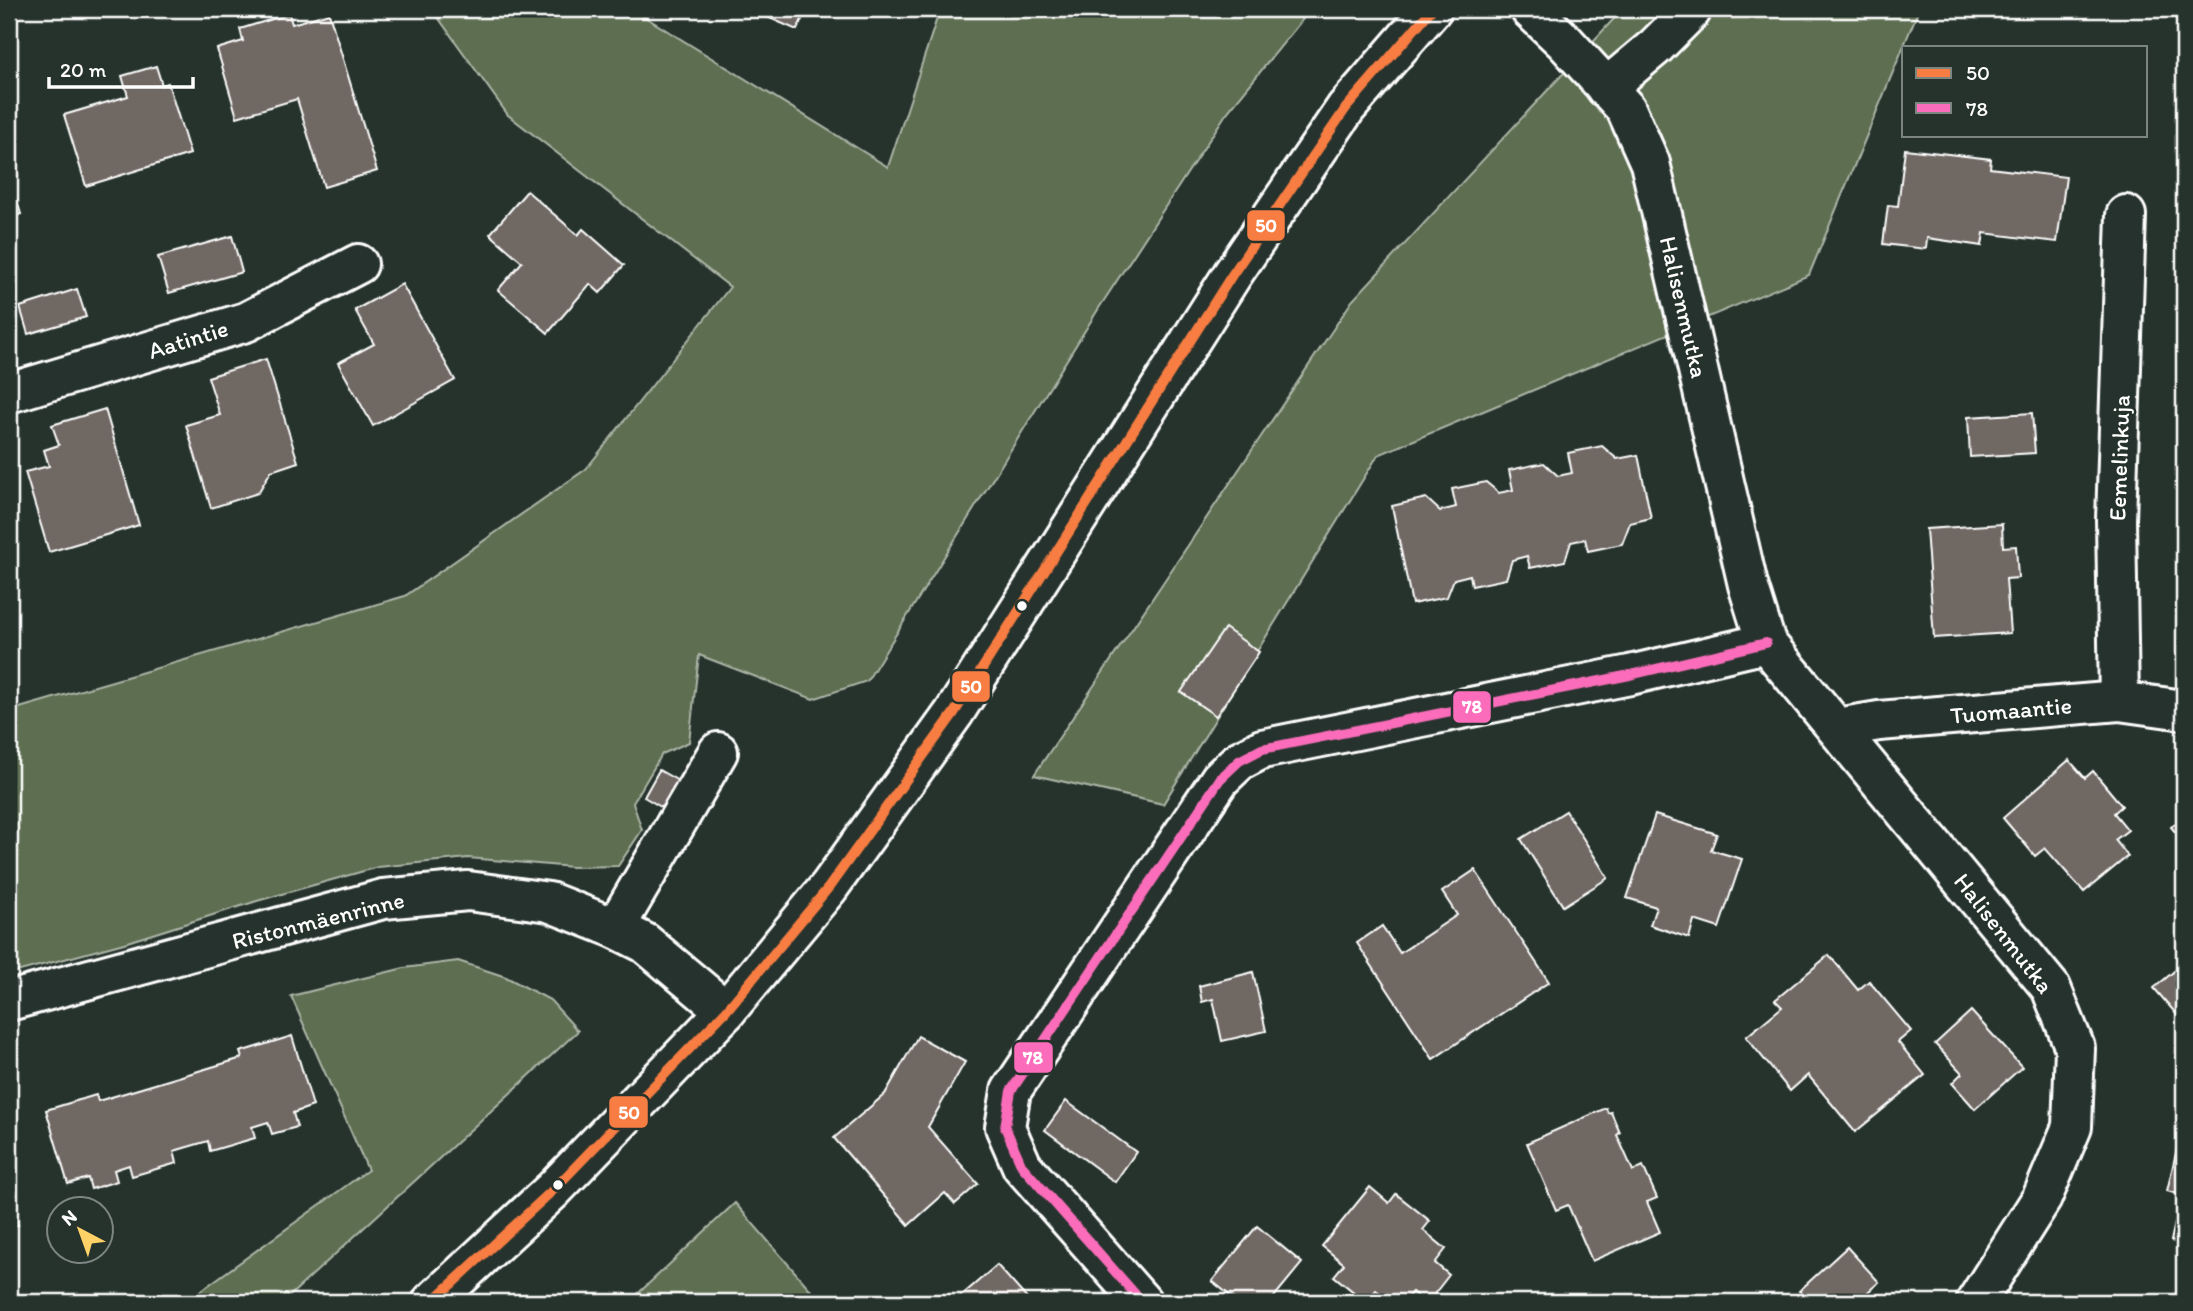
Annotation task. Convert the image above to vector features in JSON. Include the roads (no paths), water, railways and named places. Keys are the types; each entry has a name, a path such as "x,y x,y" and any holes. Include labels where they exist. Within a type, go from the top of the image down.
{"street":[{"path":"432,1302 554,1190 726,1011 828,887 954,713 1239,264 1346,108 1432,9"},
{"name":"Halisenmutka","path":"1530,9 1565,42 1626,109 1650,163 1748,585 1766,643 2051,988 2075,1048 2072,1127 2042,1198 1976,1302"},
{"path":"1606,88 1656,46 1691,11"},
{"name":"Eemelinkuja","path":"2119,701 2116,520 2126,215"},
{"name":"Aatintie","path":"9,393 246,322 358,264"},
{"path":"1142,1302 1022,1166 1005,1127 1011,1091 1220,779 1239,761 1262,749 1630,675 1766,643"},
{"name":"Tuomaantie","path":"1838,728 1879,721 2119,701 2184,710"},
{"path":"615,928 718,752"},
{"name":"Ristonmäenrinne","path":"9,1001 383,899 468,891 549,902 615,928 645,943 726,1011"}]}
